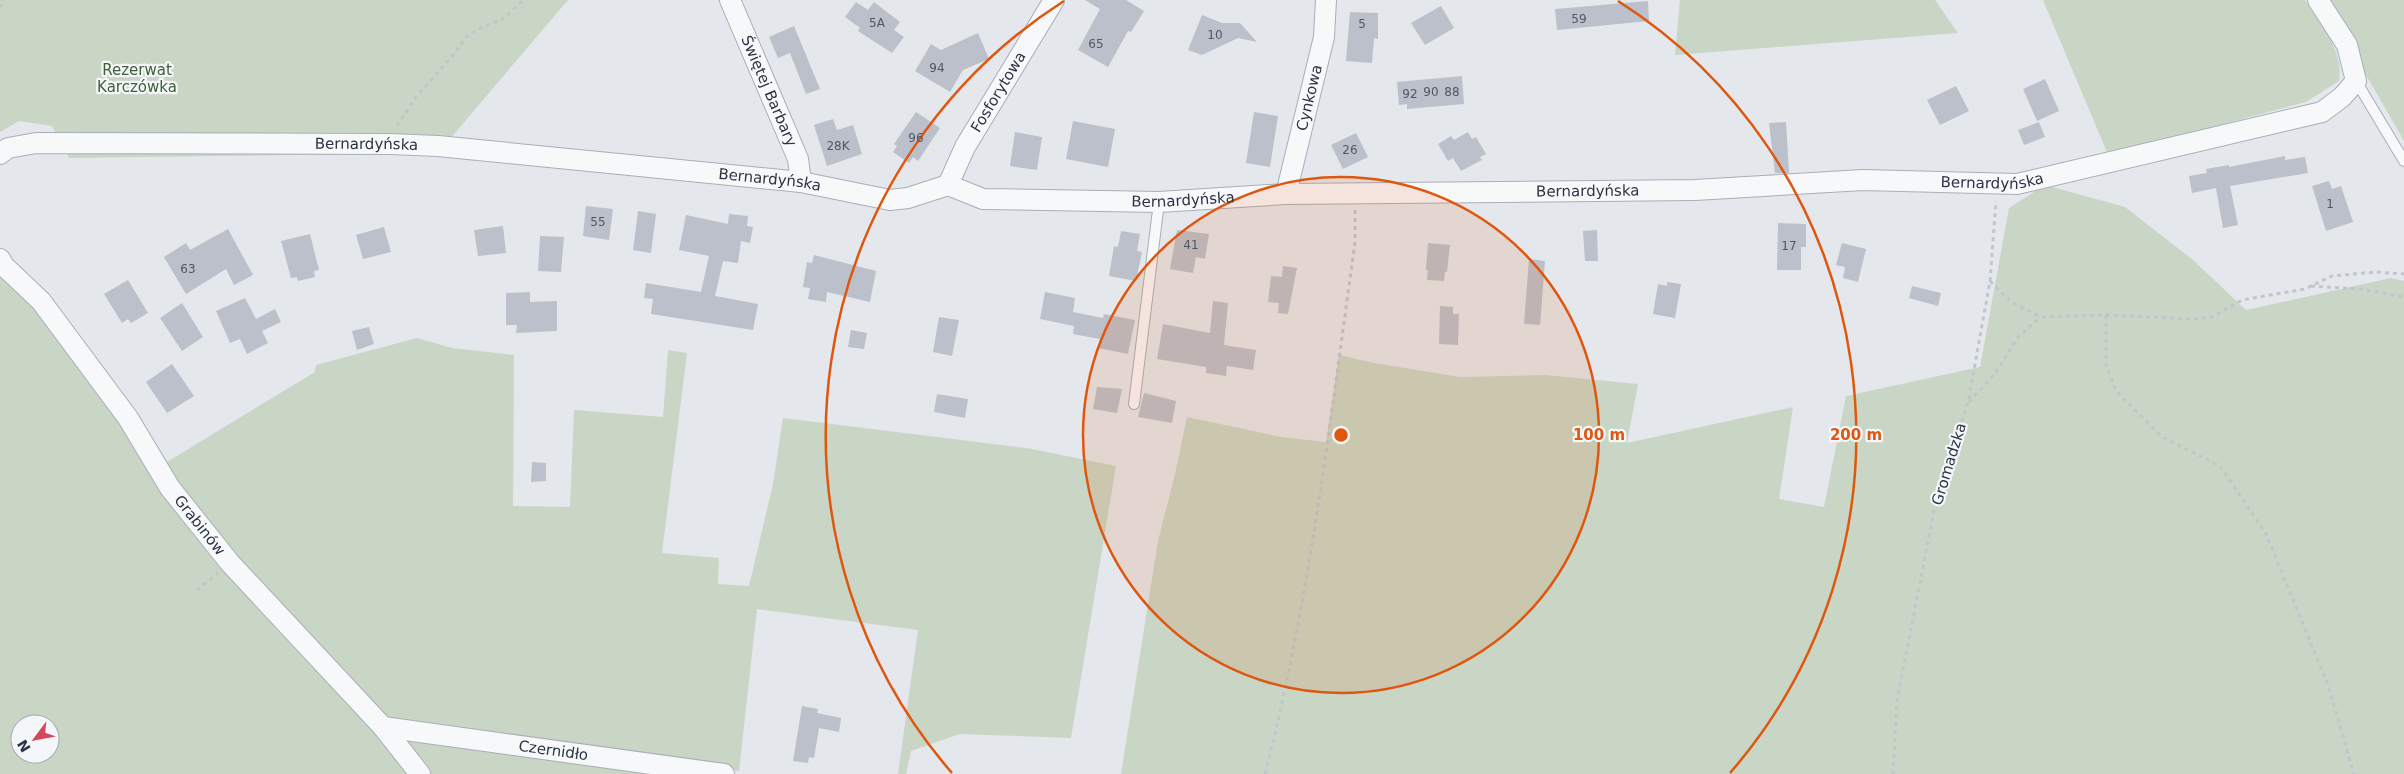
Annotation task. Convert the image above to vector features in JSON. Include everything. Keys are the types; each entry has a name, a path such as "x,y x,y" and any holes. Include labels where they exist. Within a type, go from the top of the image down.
{"street":[{"name":"Świętej Barbary","path":"730,0 798,159 801,182"},
{"name":"Fosforytowa","path":"948,185 965,147 1054,0"},
{"name":"Cynkowa","path":"1286,194 1324,37 1326,0"},
{"path":"2318,0 2347,45 2356,81"},
{"name":"Bernardyńska","path":"0,154 8,148 36,143 390,144 438,146 801,182 890,200 908,198 948,185 983,199 1159,202 1286,194 1675,191 1863,180 2017,184 2322,112 2356,81"},
{"name":"Grabinów","path":"0,259 4,266 41,301 128,418 170,488 230,563 383,727 420,774"},
{"name":"Czernidło","path":"383,727 724,774"}],"lane":[{"path":"2356,81 2404,161"},
{"path":"1134,404 1159,202"}],"path":[{"path":"0,8 3,0"},
{"path":"390,144 398,124 415,98 455,53 466,37 482,27 503,19 523,0"},
{"name":"Gromadzka","path":"1893,774 1897,701 1938,490 1968,403 1990,280 1997,184"},
{"path":"1265,774 1275,736 1308,559 1355,243 1353,194"},
{"path":"1990,280 2012,302 2041,317 2106,315 2192,318 2212,317 2242,300 2310,286 2332,276 2376,272 2404,274"},
{"path":"2310,286 2361,289 2404,297"},
{"path":"2106,315 2106,365 2116,391 2162,437 2220,466 2266,534 2328,685 2354,774"},
{"path":"1968,403 1994,375 2020,336 2041,317"},
{"path":"197,590 230,563"}],"green space":[{"name":"Rezerwat Karczówka","path":"0,0 568,0 438,153 69,158 52,126 19,121 0,132"},
{"path":"1680,0 1935,0 1958,33 1675,55"},
{"path":"2043,0 2305,0 2335,48 2340,70 2339,81 2306,102 2111,154 2106,150"},
{"path":"2323,0 2404,0 2404,141"},
{"path":"2045,185 2125,207 2193,260 2246,310 2391,278 2404,281 2404,774 1121,774 1158,541 1187,417 1281,437 1326,442 1339,355 1374,363 1460,377 1545,375 1638,384 1627,443 1793,407 1779,499 1824,507 1846,396 1980,367 2009,208"},
{"path":"0,270 35,301 317,664 411,774 0,774"},
{"path":"417,338 452,348 514,355 513,506 570,507 574,410 663,417 668,350 687,353 662,553 719,558 718,584 749,586 773,484 783,418 1027,448 1116,466 1071,738 960,734 911,751 906,774 898,774 918,630 757,609 739,771 388,722 278,606 162,465 315,372 316,365"},
{"path":"402,737 684,774 427,774"}],"building":[{"path":"1085,0 1126,0 1144,11 1131,32 1128,31 1108,67 1078,50 1100,9"},
{"path":"1648,1 1649,21 1557,30 1555,9"},
{"path":"856,2 868,10 874,2 900,22 894,30 904,37 892,53 858,31 860,28 845,17"},
{"path":"1441,6 1454,28 1425,45 1411,23"},
{"path":"1350,12 1378,13 1378,39 1374,38 1372,63 1346,61"},
{"path":"1202,15 1222,23 1240,23 1257,42 1238,38 1202,55 1188,50"},
{"path":"794,26 820,89 806,94 790,53 778,58 769,37"},
{"path":"978,33 989,59 963,70 950,92 915,71 931,44 941,50"},
{"path":"1462,76 1464,104 1407,109 1407,104 1399,105 1397,82"},
{"path":"2045,79 2059,111 2037,121 2023,89"},
{"path":"1956,86 1969,111 1940,125 1927,100"},
{"path":"916,112 940,128 918,161 913,157 909,163 893,152 897,146 894,144"},
{"path":"1254,112 1278,116 1270,167 1246,163"},
{"path":"833,119 837,130 853,125 862,154 827,166 814,125"},
{"path":"1073,121 1115,129 1108,167 1066,159"},
{"path":"1786,122 1789,173 1775,173 1769,123"},
{"path":"2039,122 2045,137 2024,145 2018,130"},
{"path":"1015,132 1042,137 1037,170 1010,166"},
{"path":"1468,132 1472,139 1476,137 1486,154 1480,157 1482,160 1461,171 1453,158 1448,161 1438,144 1451,136 1454,140"},
{"path":"1356,133 1368,157 1343,169 1331,145"},
{"path":"2285,156 2285,160 2305,157 2308,173 2230,186 2238,225 2223,228 2216,188 2192,193 2189,176 2207,173 2206,169 2229,165 2229,167"},
{"path":"2329,181 2332,189 2341,186 2353,222 2326,231 2312,186"},
{"path":"586,206 613,209 609,240 583,236"},
{"path":"638,211 656,214 651,253 633,250"},
{"path":"729,214 748,216 747,226 753,227 750,243 741,241 738,263 723,261 715,296 758,304 753,330 651,314 653,299 644,298 646,283 701,292 709,256 679,250 686,215 728,224"},
{"path":"1778,223 1806,224 1806,247 1801,247 1801,270 1777,270"},
{"path":"503,226 506,253 478,256 474,230"},
{"path":"384,227 391,252 363,259 356,235"},
{"path":"228,229 253,275 234,285 226,269 186,294 164,257 186,243 190,250"},
{"path":"1177,230 1209,234 1205,259 1196,257 1193,273 1170,269"},
{"path":"1597,230 1598,261 1585,261 1583,231"},
{"path":"1121,231 1140,234 1137,251 1142,252 1136,281 1109,276 1114,246 1118,247"},
{"path":"310,234 319,270 314,271 315,277 298,281 297,277 291,278 281,241"},
{"path":"540,236 564,237 561,272 538,271"},
{"path":"1428,243 1450,245 1444,281 1427,280"},
{"path":"1842,243 1866,249 1858,282 1843,278 1845,267 1836,265"},
{"path":"814,255 876,271 870,302 827,292 826,302 808,299 810,288 803,287 807,262 812,263"},
{"path":"1529,259 1545,261 1540,325 1524,324"},
{"path":"1283,266 1297,268 1288,314 1278,313 1279,303 1268,302 1271,276 1282,277"},
{"path":"128,280 148,313 131,323 128,319 122,323 104,294"},
{"path":"1667,282 1681,284 1675,318 1653,314 1658,284 1667,286"},
{"path":"1912,286 1941,293 1938,306 1909,298"},
{"path":"530,292 530,302 557,301 557,331 516,333 517,325 506,325 506,293"},
{"path":"1045,292 1075,298 1073,312 1103,318 1104,314 1135,320 1128,354 1098,348 1100,339 1073,334 1074,326 1040,319"},
{"path":"245,298 256,319 275,309 281,322 262,331 268,343 247,354 240,339 230,343 216,311"},
{"path":"1213,301 1228,303 1224,345 1256,350 1253,370 1227,366 1226,376 1206,373 1206,367 1157,359 1163,324 1210,333"},
{"path":"182,303 203,337 182,351 160,318"},
{"path":"1440,306 1453,307 1453,314 1459,314 1458,345 1439,344"},
{"path":"939,317 959,320 952,356 933,352"},
{"path":"369,327 374,344 357,350 352,331"},
{"path":"851,330 867,333 864,349 848,347"},
{"path":"172,364 194,396 167,413 146,382"},
{"path":"1097,387 1122,389 1117,413 1093,409"},
{"path":"1144,393 1176,401 1172,423 1138,417"},
{"path":"937,394 968,399 965,418 934,412"},
{"path":"532,462 546,463 546,481 531,482"},
{"path":"802,706 818,709 817,713 841,718 839,732 819,728 814,758 809,757 808,763 793,761"}]}
